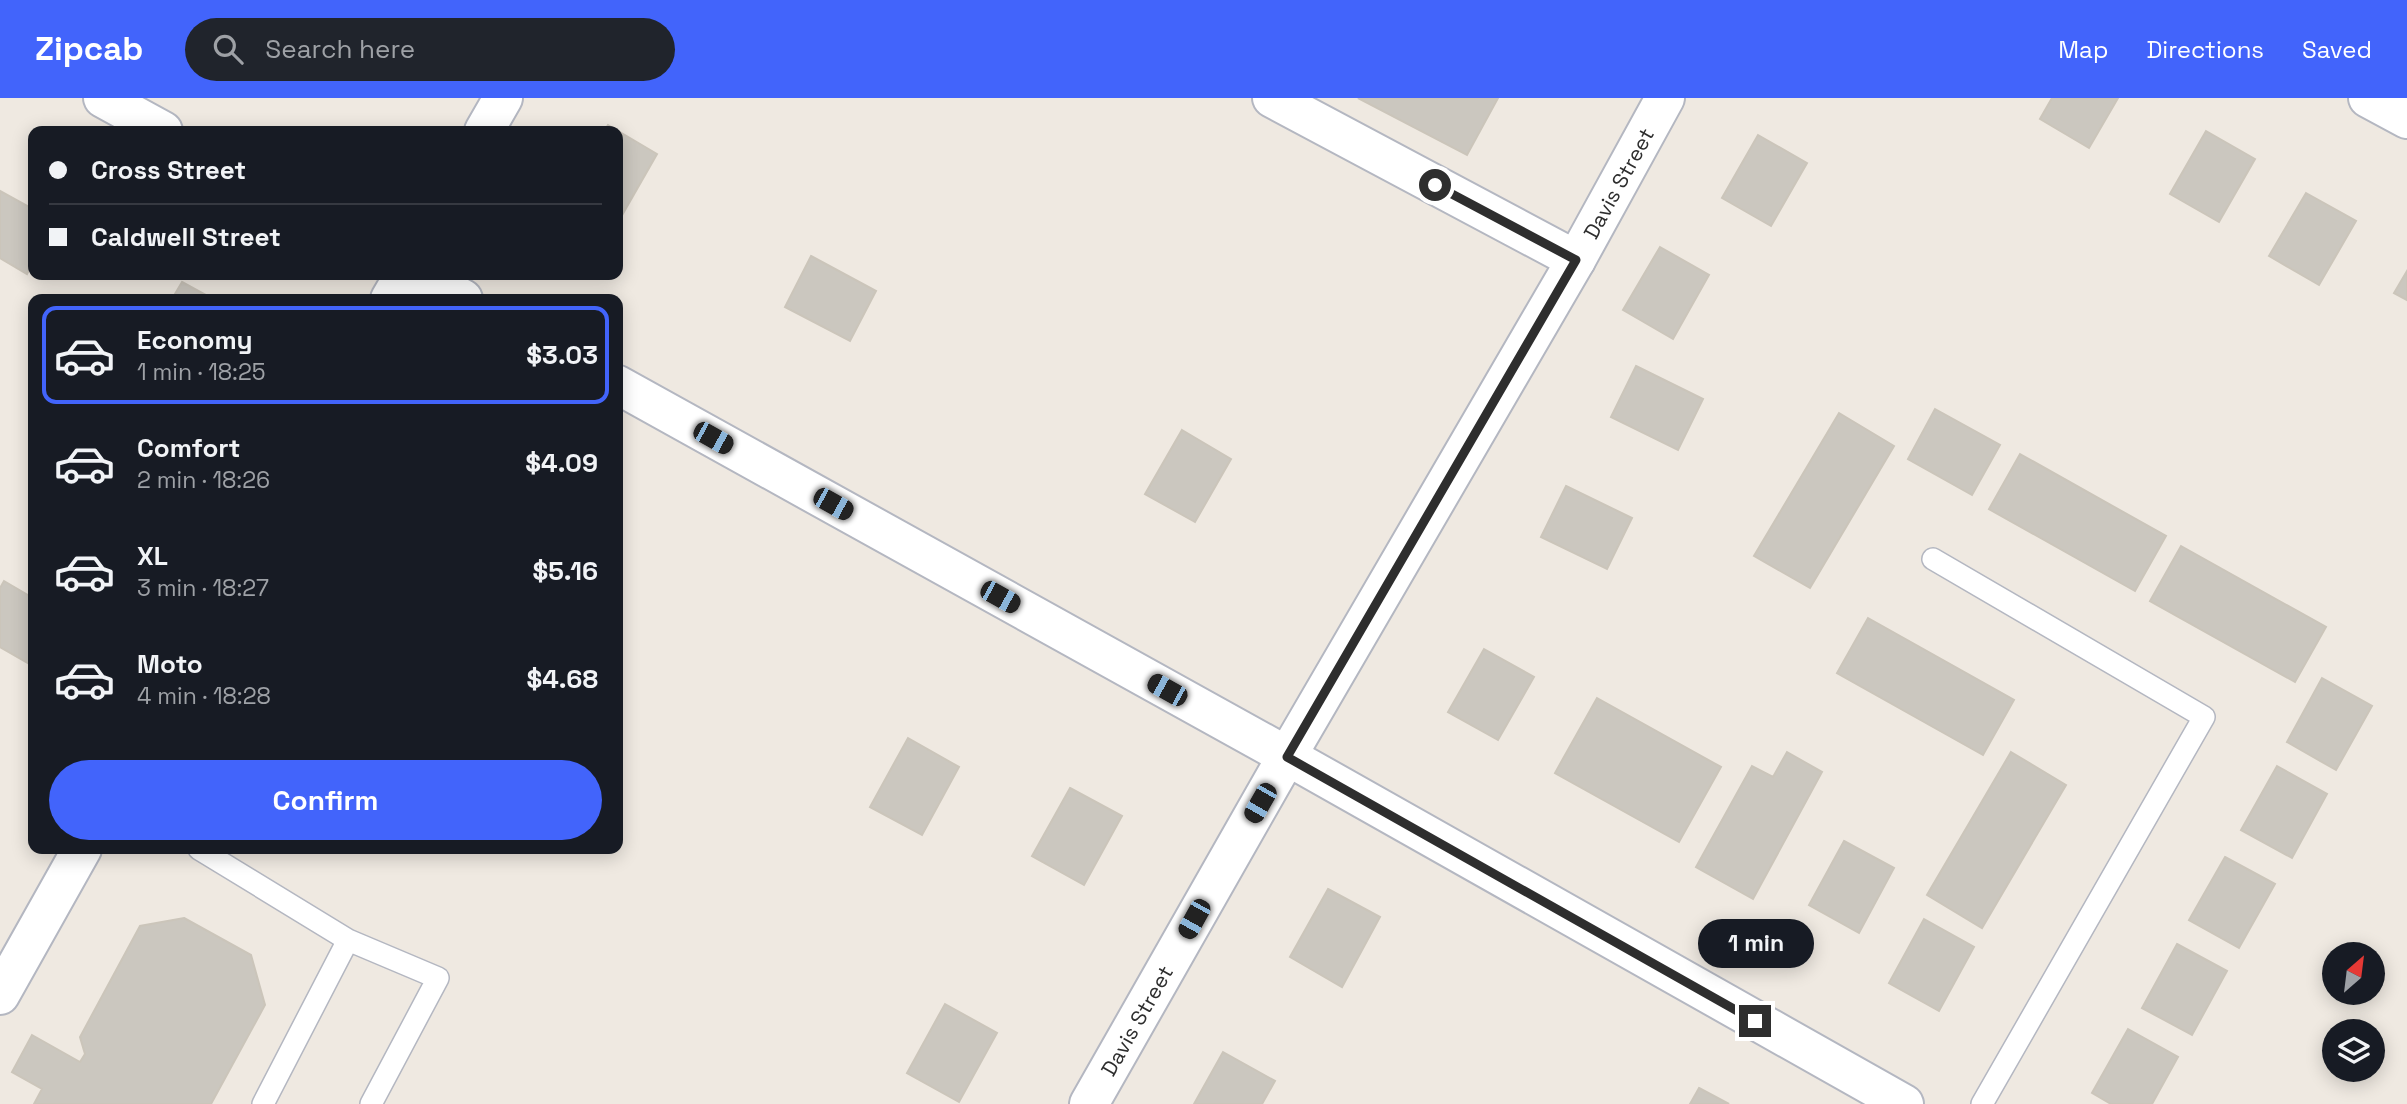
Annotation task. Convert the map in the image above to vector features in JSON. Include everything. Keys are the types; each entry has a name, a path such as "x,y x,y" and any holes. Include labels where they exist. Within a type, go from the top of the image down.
{"street":[{"path":"103,98 154,126"},
{"path":"487,126 503,98"},
{"path":"1272,98 1576,260"},
{"name":"Davis Street","path":"1089,1104 1576,260 1665,98"},
{"path":"2368,98 2407,119"},
{"path":"428,280 454,294"},
{"path":"623,388 1287,757 1880,1098"},
{"path":"0,995 79,854"}],"lane":[{"path":"1933,559 2204,717 1982,1104"},
{"path":"207,854 348,940 438,978 372,1104"},
{"path":"263,1104 348,940"}],"building":[{"path":"1358,98 1498,98 1467,155"},
{"path":"2052,98 2118,98 2089,148 2040,119"},
{"path":"2206,131 2255,159 2219,222 2170,194"},
{"path":"623,134 657,154 623,214"},
{"path":"1758,135 1807,163 1771,226 1722,198"},
{"path":"0,191 28,206 27,274 0,258"},
{"path":"2306,193 2356,221 2319,285 2269,256"},
{"path":"1660,247 1709,275 1673,339 1623,310"},
{"path":"811,256 876,291 850,341 785,307"},
{"path":"2407,271 2407,300 2394,293"},
{"path":"182,282 204,294 175,294"},
{"path":"1636,366 1703,399 1678,450 1611,417"},
{"path":"1935,409 2000,445 1972,495 1908,459"},
{"path":"1839,413 1894,446 1810,588 1754,556"},
{"path":"1182,430 1231,459 1195,522 1145,494"},
{"path":"2020,454 2166,536 2135,591 1989,509"},
{"path":"1566,486 1632,518 1607,569 1541,537"},
{"path":"2181,546 2326,627 2295,682 2150,601"},
{"path":"4,581 28,595 28,663 0,647 0,588"},
{"path":"1868,618 2014,700 1983,755 1837,673"},
{"path":"1484,649 1534,677 1498,740 1448,712"},
{"path":"2322,678 2372,706 2336,770 2287,742"},
{"path":"1597,698 1721,767 1679,842 1555,773"},
{"path":"908,738 959,767 922,835 870,807"},
{"path":"1787,752 1822,772 1753,899 1696,867 1752,766 1773,777"},
{"path":"2011,752 2066,785 1982,928 1927,895"},
{"path":"2277,766 2327,794 2292,858 2241,830"},
{"path":"1070,788 1122,816 1084,885 1032,856"},
{"path":"1844,841 1894,868 1859,933 1809,905"},
{"path":"2225,857 2275,884 2239,948 2189,920"},
{"path":"1328,889 1380,917 1342,987 1290,957"},
{"path":"184,918 251,955 265,1005 211,1104 34,1104 42,1089 12,1072 32,1035 80,1062 85,1054 80,1037 140,926"},
{"path":"1924,919 1974,947 1939,1011 1889,983"},
{"path":"2177,944 2227,971 2192,1035 2142,1008"},
{"path":"945,1004 997,1033 959,1102 907,1073"},
{"path":"2128,1029 2178,1057 2152,1104 2111,1104 2092,1093"},
{"path":"1223,1052 1275,1081 1262,1104 1194,1104"},
{"path":"1699,1088 1729,1104 1690,1104"}],"route":[{"path":"1435,185 1576,260 1287,757 1755,1021"}]}
